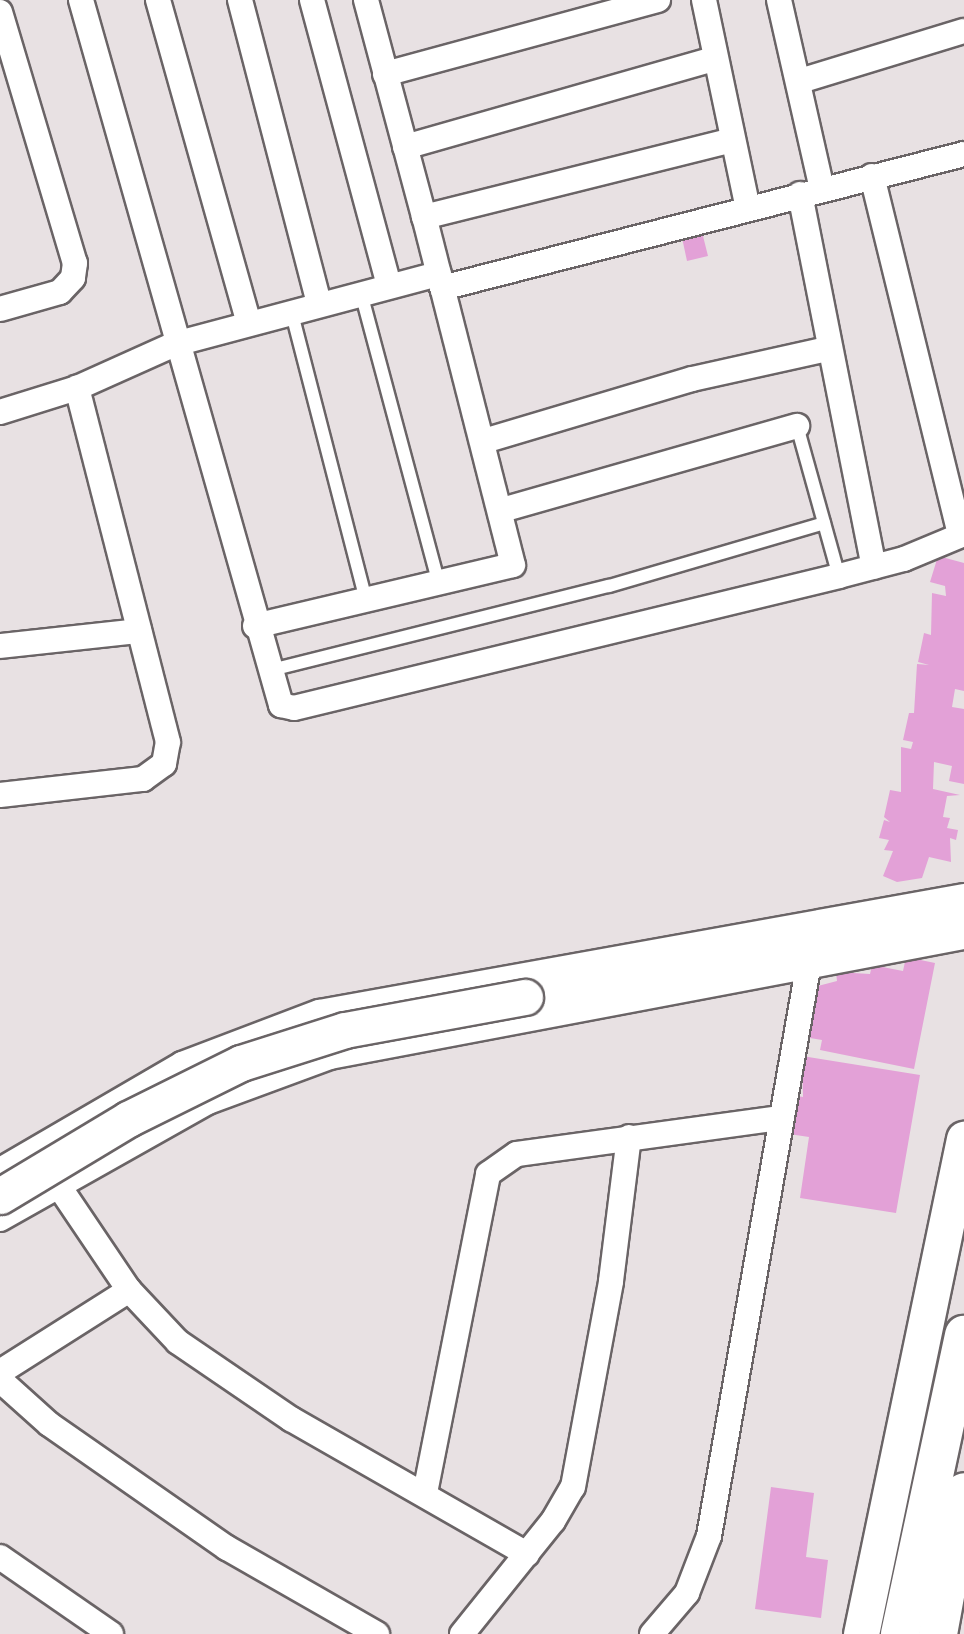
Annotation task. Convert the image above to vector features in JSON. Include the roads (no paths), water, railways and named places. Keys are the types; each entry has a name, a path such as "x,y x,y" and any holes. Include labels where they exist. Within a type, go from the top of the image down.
{"highway":[{"path":"900,1634 964,1335"},
{"path":"938,1634 964,1492"}],"street":[{"path":"0,3 12,0"},
{"path":"81,0 273,696 294,708 874,567 962,534 872,176"},
{"path":"158,0 248,321"},
{"path":"240,0 319,303"},
{"path":"312,0 389,286"},
{"path":"255,626 513,565 502,510 385,74 368,0"},
{"path":"385,74 658,0"},
{"path":"704,0 713,59 748,208"},
{"path":"779,0 800,81 827,349 874,567"},
{"path":"0,12 75,263 73,278 60,292 0,309"},
{"path":"800,81 964,31"},
{"path":"405,147 713,59"},
{"path":"424,216 733,140"},
{"path":"0,412 77,388 175,344 248,321 389,286 440,281 748,208 964,153"},
{"path":"484,441 692,379 827,349"},
{"path":"0,795 143,779 164,764 169,742 77,388"},
{"path":"502,510 797,426"},
{"path":"0,646 139,631"},
{"path":"0,1170 182,1064 319,1012 964,896"},
{"path":"0,1196 152,1106 242,1063 345,1030 964,917"},
{"path":"0,1219 208,1102 330,1057 964,937"},
{"path":"652,1634 687,1593 709,1536 808,968"},
{"path":"425,1493 488,1174 517,1154 781,1118"},
{"path":"462,1634 565,1504 579,1466 629,1138"},
{"path":"861,1634 964,1139"},
{"path":"35,1148 129,1290 178,1342 291,1419 425,1493 527,1554"},
{"path":"0,1372 129,1290"},
{"path":"0,1380 49,1424 227,1548 377,1634"},
{"path":"0,1558 111,1634"}],"lane":[{"path":"360,293 439,584"},
{"path":"291,310 366,601"},
{"path":"797,426 839,576"},
{"path":"266,671 609,586 824,523"}]}
